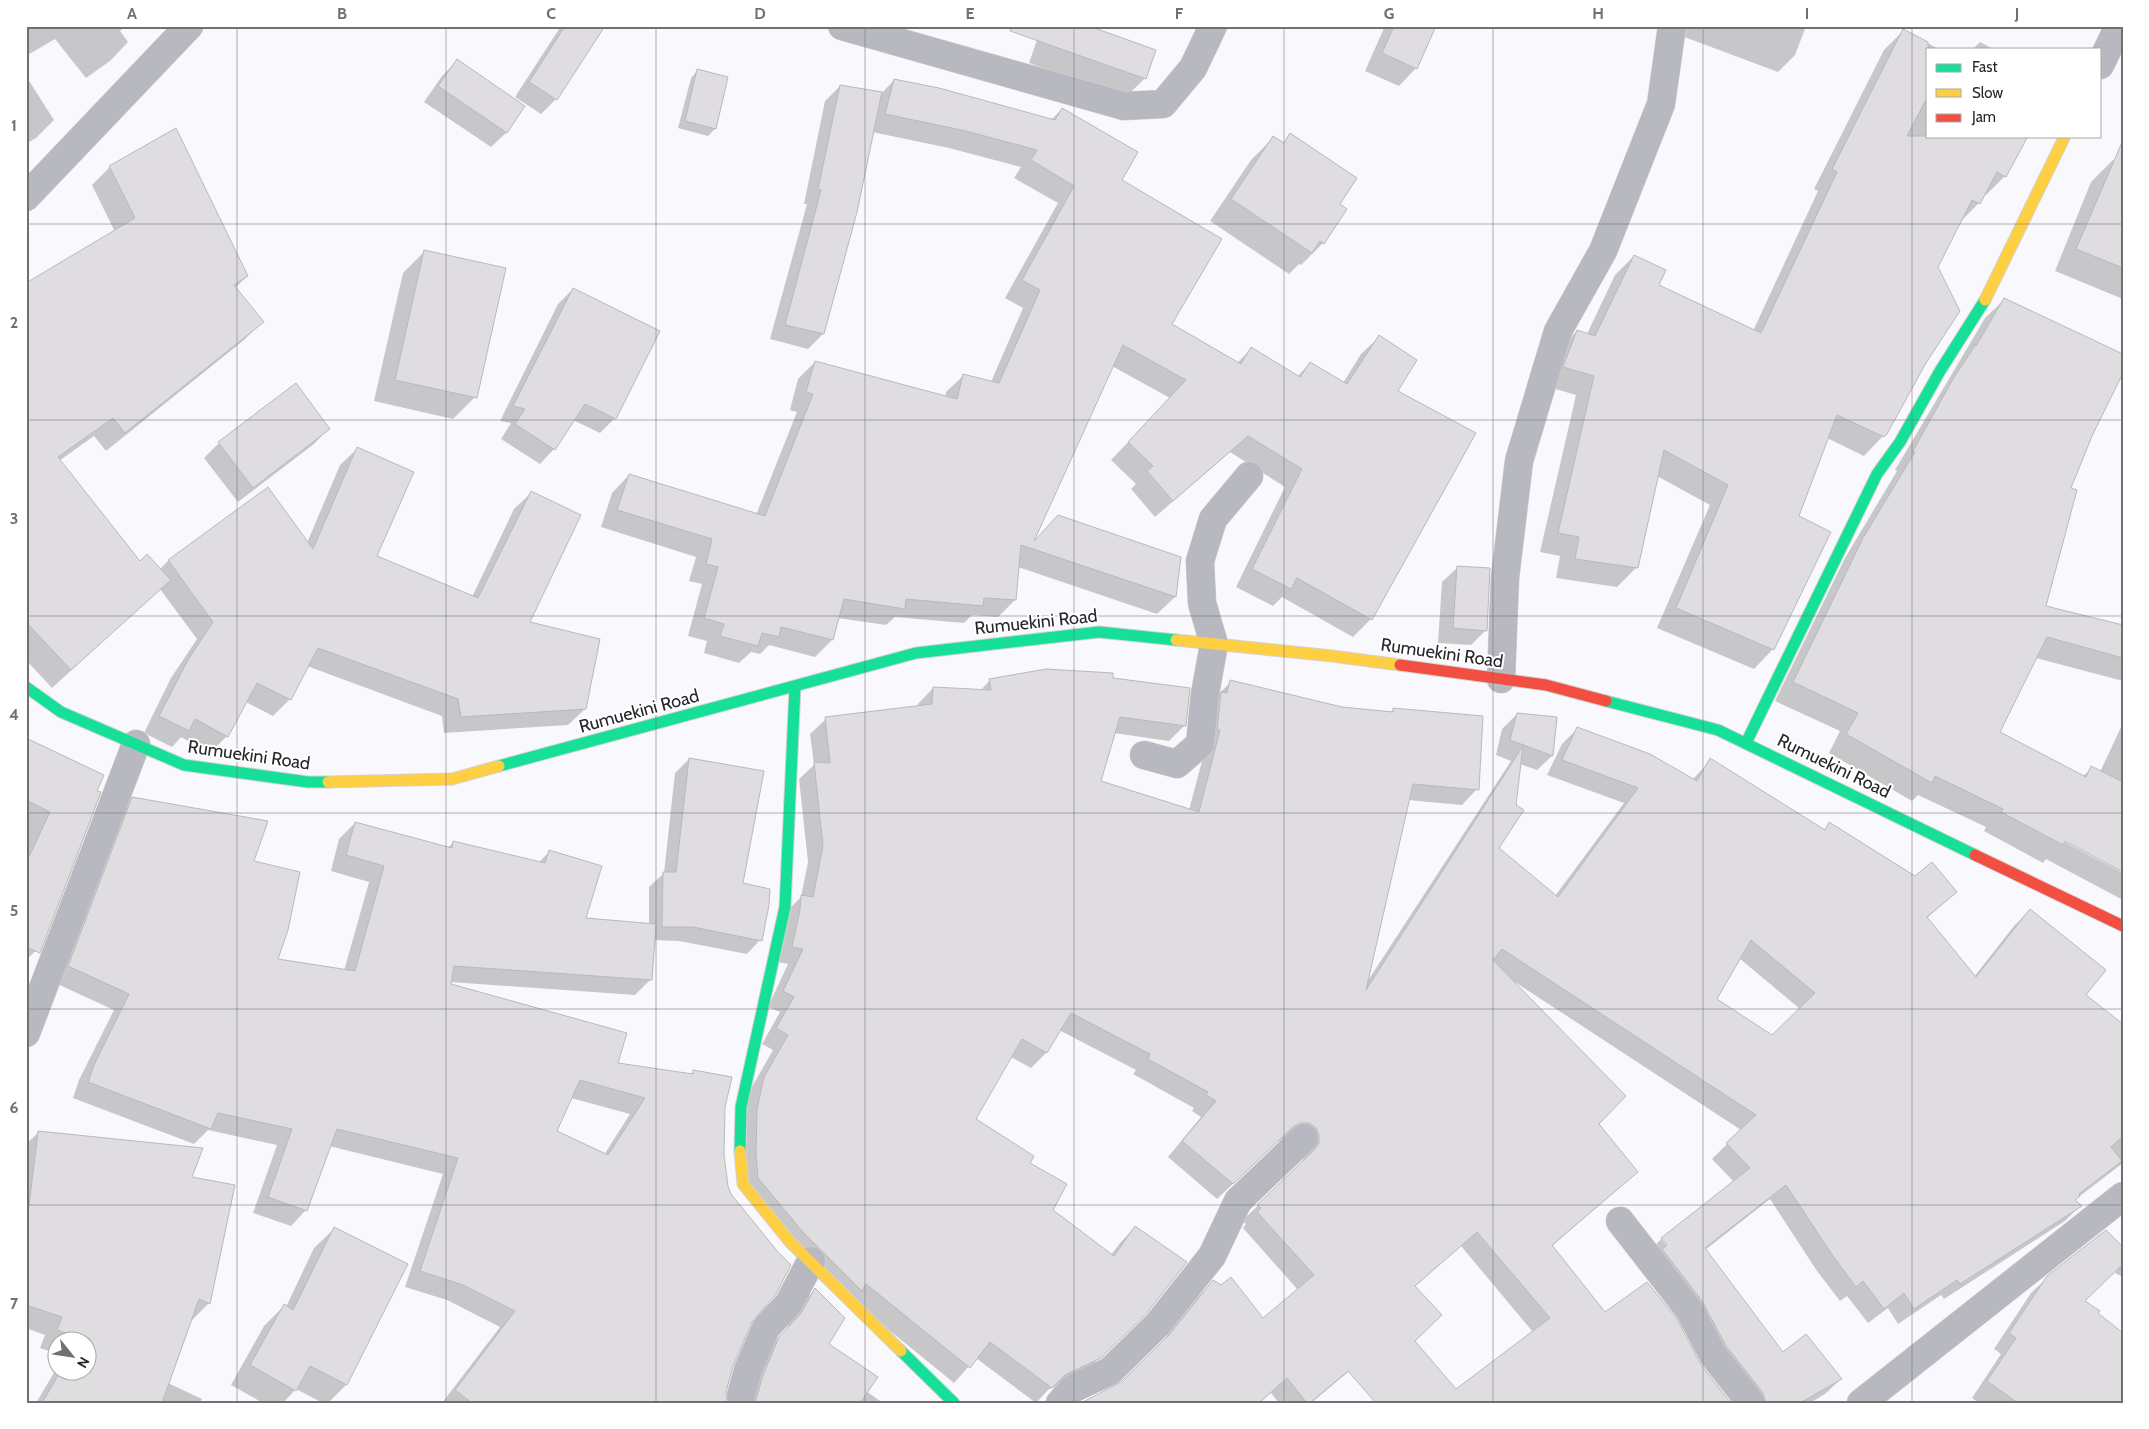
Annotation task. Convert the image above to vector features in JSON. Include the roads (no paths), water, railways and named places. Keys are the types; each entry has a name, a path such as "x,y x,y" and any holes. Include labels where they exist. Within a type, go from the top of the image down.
{"street":[{"path":"26,197 188,26"},
{"path":"842,26 1124,106 1163,104 1193,68 1213,26"},
{"path":"1501,679 1505,578 1519,461 1558,331 1603,251 1661,104 1672,26"},
{"path":"2102,61 2120,26"},
{"path":"1746,743 1877,474 1900,442 1940,371 1986,299 2065,138"},
{"path":"1144,754 1176,764 1200,744 1204,694 1214,644 1202,603 1200,561 1213,519 1249,476"},
{"name":"Rumuekini Road","path":"26,687 61,712 184,765 308,782 452,779 916,653 1099,632 1332,656 1546,685 1708,728 1746,743 2123,926"},
{"path":"795,687 785,907 740,1107 740,1155 743,1184 790,1242 954,1403"},
{"path":"26,1033 136,744"},
{"path":"1060,1403 1072,1389 1110,1371 1158,1324 1212,1256 1238,1201 1304,1138"},
{"path":"1861,1403 2123,1196"},
{"path":"1620,1221 1690,1311 1713,1355 1751,1403"},
{"path":"741,1396 748,1370 766,1328 789,1304 810,1262"}]}
